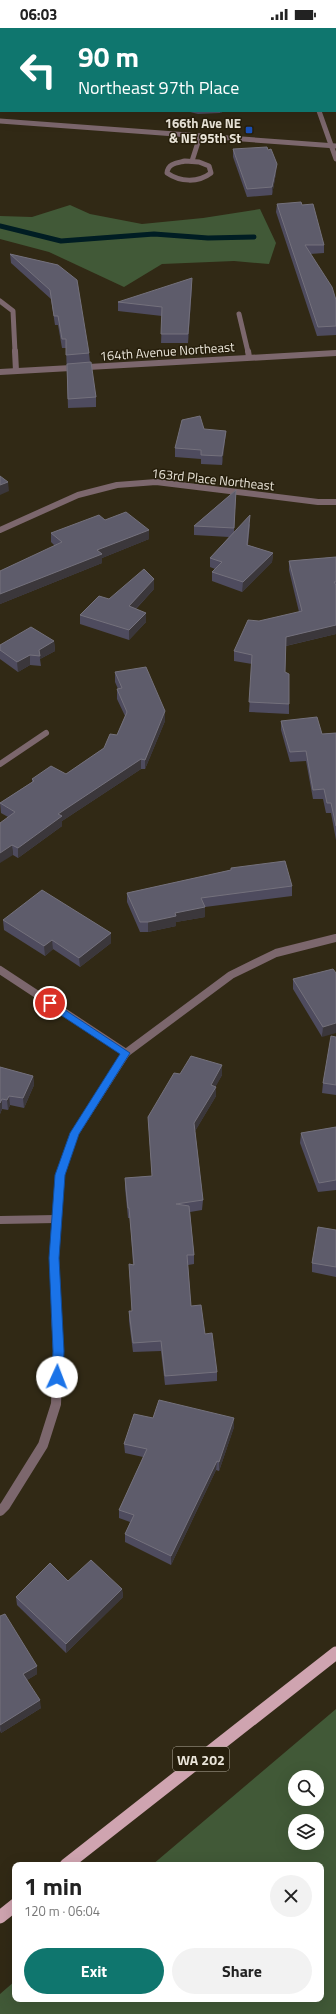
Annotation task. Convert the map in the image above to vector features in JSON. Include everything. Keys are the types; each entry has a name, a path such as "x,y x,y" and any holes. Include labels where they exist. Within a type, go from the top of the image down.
{"main road":[{"name":"WA 202","path":"70,1862 336,1653"},
{"path":"0,1917 12,1908"}],"street":[{"path":"319,112 333,145 336,159"},
{"path":"0,121 333,145"},
{"path":"192,161 200,136"},
{"path":"192,161 209,166 211,172 203,178 190,180 176,178 168,173 167,170 172,164 192,161"},
{"path":"0,301 13,311 16,371"},
{"path":"239,314 249,357"},
{"name":"164th Avenue Northeast","path":"0,372 336,353"},
{"name":"163rd Place Northeast","path":"0,530 78,495 117,485 156,482 318,502 336,502"},
{"path":"0,764 46,733"},
{"path":"0,1511 5,1506 43,1445 56,1404 58,1351 54,1258 56,1219 60,1175 75,1133 126,1053 231,975 276,953 336,938"},
{"path":"0,970 126,1053"},
{"path":"0,1220 56,1219"}],"green space":[{"path":"70,205 90,214 142,224 203,218 260,209 276,243 269,264 234,261 162,264 124,287 49,252 0,239 0,216 32,217"},
{"path":"336,1709 336,2014 0,2014 0,1994 12,1984 12,2002 324,2002 324,1862 156,1862"}],"building":[{"path":"267,147 268,150 271,149 277,164 272,187 247,189 233,149"},
{"path":"301,202 302,205 313,204 324,245 305,245 332,287 336,300 336,326 318,327 277,204"},
{"path":"10,254 58,265 77,280 89,353 66,355 66,339 62,339 58,316 54,316 50,290"},
{"path":"192,278 188,334 161,334 162,307 118,302"},
{"path":"91,362 96,397 68,399 67,364"},
{"path":"200,416 204,429 226,431 222,456 201,455 201,450 175,448 182,420"},
{"path":"0,476 8,482 0,485"},
{"path":"236,490 234,528 194,526"},
{"path":"126,512 149,530 97,550 102,554 0,594 0,571 62,542 51,533 99,515 105,520"},
{"path":"250,515 247,545 273,553 243,582 212,572 222,562 210,558"},
{"path":"336,557 336,582 334,582 336,585 336,625 286,637 285,672 289,674 289,704 249,702 252,655 234,651 248,620 259,621 302,611 289,561"},
{"path":"144,569 154,579 129,606 146,613 129,630 80,615 99,596 109,599"},
{"path":"31,627 54,641 39,650 40,656 30,655 17,662 0,650 0,645"},
{"path":"146,667 165,711 145,760 141,759 58,814 62,816 18,848 12,845 0,853 0,823 15,812 0,803 34,781 32,779 51,766 66,774 104,748 110,734 117,735 127,712 117,689 122,688 115,672"},
{"path":"317,717 322,734 336,733 336,826 331,803 327,803 324,789 313,790 306,751 290,752 281,721"},
{"path":"285,861 292,886 201,898 205,907 175,913 176,916 148,922 140,922 127,893 231,870 231,868"},
{"path":"42,890 111,933 79,958 52,940 44,946 3,920"},
{"path":"333,969 336,973 336,1023 323,1027 293,979"},
{"path":"331,1036 336,1037 336,1085 323,1083"},
{"path":"191,1056 222,1065 211,1085 216,1087 194,1123 203,1200 176,1204 189,1206 194,1255 187,1255 191,1306 201,1305 205,1334 212,1333 217,1372 165,1376 161,1341 133,1343 129,1311 132,1311 129,1264 134,1265 125,1178 152,1176 148,1117 174,1073 180,1074"},
{"path":"0,1067 33,1076 23,1098 9,1096 7,1100 2,1099 0,1103"},
{"path":"336,1127 336,1180 319,1183 301,1133"},
{"path":"318,1227 336,1230 336,1267 312,1263"},
{"path":"159,1400 234,1418 219,1462 217,1461 171,1556 125,1534 134,1515 119,1510 147,1449 124,1444 134,1414 153,1418"},
{"path":"91,1560 122,1589 66,1644 16,1597 50,1563 68,1581"},
{"path":"5,1614 37,1666 23,1674 40,1700 0,1725 0,1616"}],"waterway":[{"path":"0,226 61,241 154,234 208,238 254,237"}],"place":[{"name":"166th Ave NE & NE 95th St","path":"249,130"}],"route":[{"path":"50,1003 126,1053 75,1133 60,1175 54,1258 58,1351 57,1377"}]}
